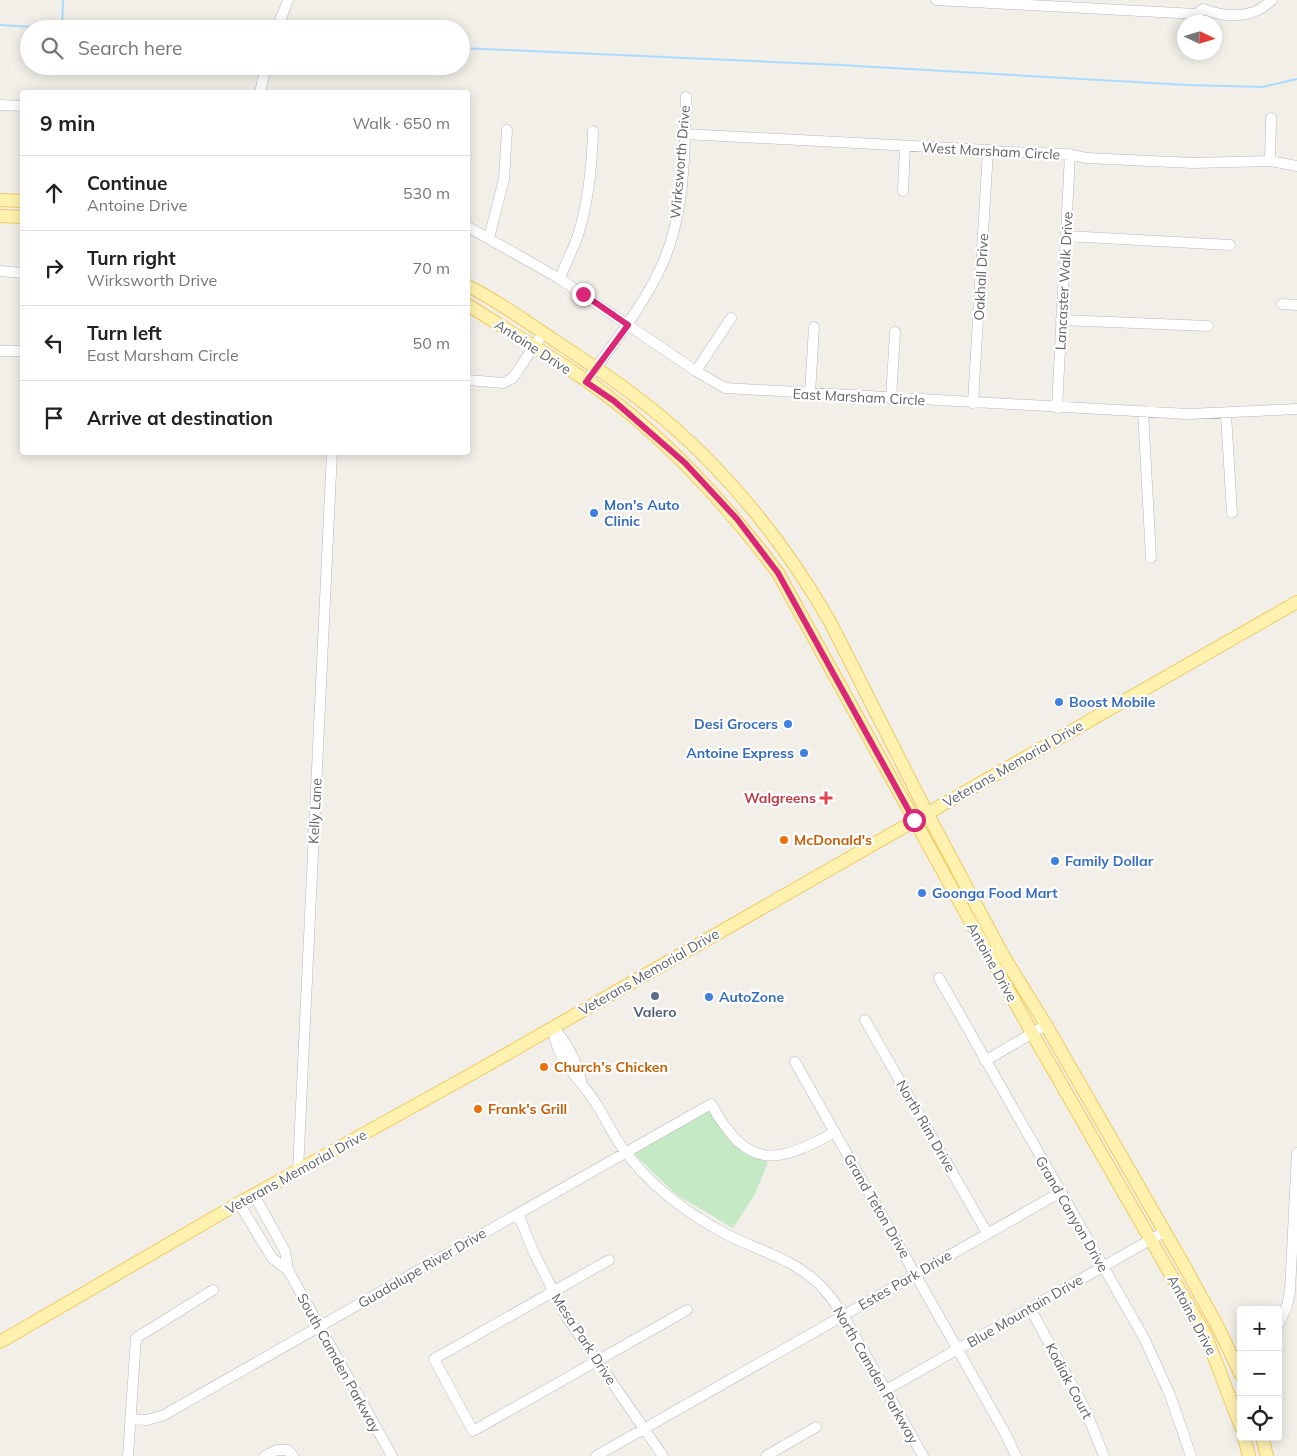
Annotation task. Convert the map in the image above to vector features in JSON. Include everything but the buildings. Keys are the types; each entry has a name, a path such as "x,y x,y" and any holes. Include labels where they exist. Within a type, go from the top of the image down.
{"main road":[{"path":"11,200 4,216 20,217"},
{"name":"Antoine Drive","path":"470,287 506,307 635,396 673,428 735,489 777,540 829,620 927,813 1032,1033 1206,1336 1237,1416"},
{"name":"Antoine Drive","path":"470,306 614,401 685,463 737,519 778,573 914,820 991,945 1046,1025 1237,1359"},
{"name":"Veterans Memorial Drive","path":"0,1342 254,1195 553,1027 1297,602"},
{"path":"1245,1441 1249,1456"},
{"path":"1263,1441 1267,1456"}],"street":[{"path":"280,20 288,0"},
{"path":"936,0 1122,5 1196,14 1205,5 1219,16 1241,16 1262,10 1272,0"},
{"path":"260,90 264,75"},
{"name":"Wirksworth Drive","path":"586,382 628,325 654,281 668,248 677,213 686,97"},
{"path":"0,105 20,106"},
{"path":"1270,162 1271,118"},
{"path":"490,238 504,179 507,130"},
{"path":"560,279 578,235 584,211 590,179 593,131"},
{"name":"West Marsham Circle","path":"684,134 988,150 1011,154 1070,154 1087,158 1193,163 1270,162 1297,166"},
{"path":"903,191 905,147"},
{"name":"Oakhall Drive","path":"973,403 988,150"},
{"name":"Lancaster Walk Drive","path":"1057,408 1070,154"},
{"name":"East Marsham Circle","path":"470,228 560,279 696,371 725,388 1057,408 1226,414 1297,409"},
{"path":"1066,236 1230,245"},
{"path":"5,271 20,273"},
{"path":"1282,304 1297,305"},
{"path":"696,371 731,318"},
{"path":"1061,320 1208,326"},
{"path":"810,394 814,327"},
{"path":"891,399 895,332"},
{"path":"470,380 503,383 508,381 517,375 544,333"},
{"path":"0,351 20,352"},
{"path":"1144,411 1151,558"},
{"path":"1226,414 1232,513"},
{"name":"Kelly Lane","path":"298,1170 332,455"},
{"name":"Grand Canyon Drive","path":"939,978 1157,1366 1192,1456"},
{"name":"North Rim Drive","path":"865,1020 987,1233"},
{"path":"986,1060 1046,1025"},
{"name":"North Camden Parkway","path":"553,1027 570,1052 579,1070 582,1085 626,1153 659,1189 694,1216 726,1234 781,1258 812,1278 826,1292 843,1315 923,1456"},
{"name":"Grand Teton Drive","path":"795,1062 916,1274 1016,1456"},
{"name":"Guadalupe River Drive","path":"130,1419 148,1420 158,1418 711,1104 728,1133 738,1143 750,1150 769,1155 795,1152 835,1132"},
{"path":"1282,1317 1287,1306 1290,1291 1297,1153"},
{"name":"Estes Park Drive","path":"596,1456 1060,1192"},
{"name":"South Camden Parkway","path":"254,1195 285,1251 288,1270 392,1456"},
{"name":"South Camden Parkway","path":"240,1203 272,1258 288,1270"},
{"name":"Mesa Park Drive","path":"518,1214 553,1291 596,1361 663,1456"},
{"name":"Blue Mountain Drive","path":"886,1390 1164,1232"},
{"path":"609,1260 434,1359 473,1431 687,1310"},
{"path":"128,1456 136,1338 213,1290"},
{"name":"Kodiak Court","path":"1030,1308 1084,1407 1104,1456"},
{"path":"1220,1370 1237,1362"},
{"path":"766,1456 816,1427"},
{"path":"265,1456 277,1450 288,1450 293,1456"}],"green space":[{"path":"709,1110 721,1128 734,1142 749,1153 768,1162 755,1194 733,1228 677,1195 633,1153"}],"waterway":[{"path":"62,20 63,0"},
{"path":"0,25 20,26"},
{"path":"470,48 840,65 1187,85 1262,87 1297,79"}],"place":[{"name":"Mon's Auto Clinic","path":"594,513"},
{"name":"Boost Mobile","path":"1059,702"},
{"name":"Desi Grocers","path":"788,724"},
{"name":"Antoine Express","path":"804,753"},
{"name":"Walgreens","path":"826,798"},
{"name":"McDonald's","path":"784,840"},
{"name":"Family Dollar","path":"1055,861"},
{"name":"Goonga Food Mart","path":"922,893"},
{"name":"Valero","path":"655,996"},
{"name":"AutoZone","path":"709,997"},
{"name":"Church's Chicken","path":"544,1067"},
{"name":"Frank's Grill","path":"478,1109"}],"route":[{"path":"583,294 628,325 586,382 614,401 685,463 737,519 778,573 914,820"}]}
